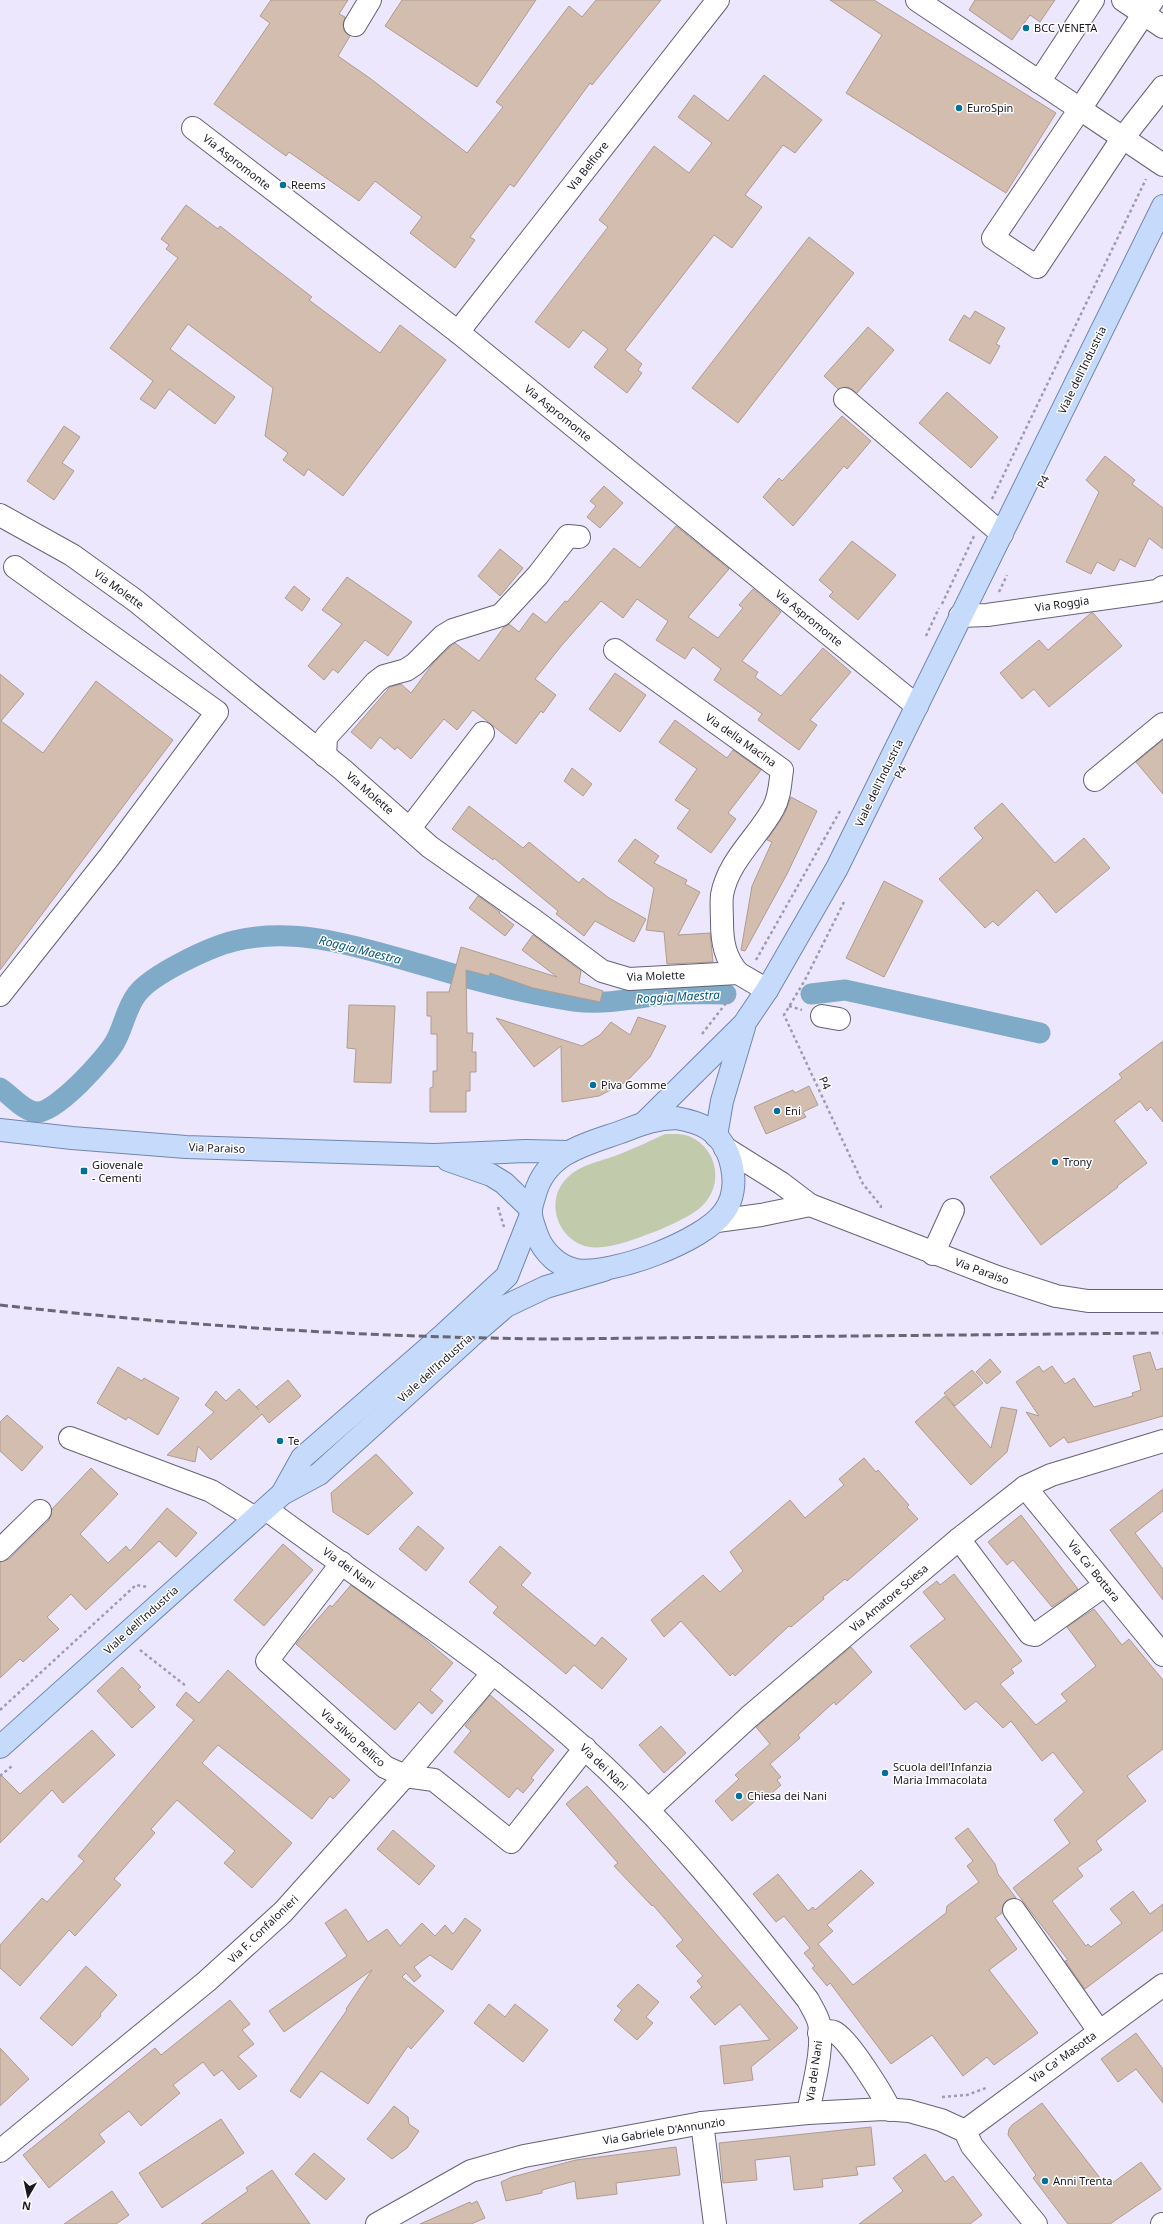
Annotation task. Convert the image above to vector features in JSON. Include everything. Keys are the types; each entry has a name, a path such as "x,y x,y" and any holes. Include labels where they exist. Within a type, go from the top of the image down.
{"main road":[{"name":"Viale dell'Industria","path":"644,1123 744,1024 767,990 838,868 960,616 1002,534 1163,206"},
{"name":"Viale dell'Industria","path":"721,1142 722,1101 744,1024"},
{"path":"531,1212 539,1239 551,1257 572,1269 587,1272 604,1270 637,1262 697,1234 716,1221 731,1201 734,1184 731,1164 721,1142 708,1129 694,1122 676,1118 655,1119 568,1152"},
{"name":"Via Paraiso","path":"0,1130 72,1138 186,1147 434,1156 526,1151 568,1152"},
{"name":"Viale dell'Industria","path":"282,1494 302,1458 442,1336 507,1276 531,1212 539,1180 552,1163 568,1152"},
{"name":"Via Paraiso","path":"434,1156 491,1175 504,1183 531,1212"},
{"name":"Viale dell'Industria","path":"0,1747 282,1494 319,1474 506,1306 546,1287 604,1270"}],"street":[{"path":"356,24 370,0"},
{"name":"Via Belfiore","path":"458,332 718,0"},
{"path":"918,0 1159,163"},
{"path":"1039,82 1093,0"},
{"path":"1124,0 1149,6 1163,27"},
{"path":"1149,6 993,238 1036,266 1122,139 1163,87"},
{"name":"Via Aspromonte","path":"193,128 458,332 917,706"},
{"path":"845,399 1002,534"},
{"name":"Via Molette","path":"0,515 72,555 136,601 325,756 410,828 430,847 535,921 602,971 629,979 742,976"},
{"path":"325,756 326,737 376,682 384,676 406,670 415,664 443,636 453,630 501,615 538,575 568,536 579,537"},
{"path":"0,995 101,868 217,712 15,567"},
{"name":"Via Roggia","path":"960,616 987,615 1157,590 1163,586"},
{"name":"Via della Macina","path":"615,650 782,770 778,796 774,808 736,861 727,878 722,895 723,943 727,957 742,976"},
{"path":"1095,780 1163,724"},
{"path":"410,828 483,733"},
{"path":"742,976 767,990"},
{"name":"Via Paraiso","path":"721,1142 781,1183 810,1205 872,1228 933,1254 1056,1296 1088,1301 1163,1301"},
{"path":"716,1221 762,1215 810,1205"},
{"path":"933,1254 953,1210"},
{"name":"Via dei Nani","path":"70,1438 211,1491 260,1514 342,1563 493,1673 585,1748 648,1810 704,1870 804,1995 816,2014 820,2033 808,2113"},
{"name":"Via Amatore Sciesa","path":"648,1810 749,1717 959,1539 1025,1487 1051,1474 1163,1441"},
{"name":"Via Ca' Bottara","path":"1025,1487 1163,1655"},
{"path":"0,1550 40,1511"},
{"path":"959,1539 1030,1634 1035,1634 1105,1585"},
{"name":"Via Silvio Pellico","path":"342,1563 267,1661 385,1767 405,1776 434,1780 511,1842 585,1748"},
{"name":"Via F. Confalonieri","path":"0,2151 207,1981 283,1912 405,1776 493,1673"},
{"path":"1014,1910 1099,2031"},
{"name":"Via Ca' Masotta","path":"964,2131 1099,2031 1160,1994"},
{"path":"820,2033 830,2031 839,2036 875,2080 890,2110"},
{"name":"Via Gabriele D'Annunzio","path":"379,2224 471,2171 538,2153 702,2123 808,2113 890,2110 909,2111 942,2120 964,2131"},
{"path":"702,2123 715,2224"},
{"path":"964,2131 972,2146 1036,2224"}],"path":[{"path":"922,643 1159,163"},
{"path":"987,615 1008,572"},
{"path":"697,1040 742,976 842,806"},
{"name":"P4","path":"845,900 804,980 784,1015 863,1184 882,1206 872,1228"},
{"path":"496,1202 504,1232"},
{"path":"140,1650 186,1686"}],"green space":[{"path":"665,1134 682,1134 691,1137 707,1150 712,1159 715,1168 713,1188 709,1198 702,1206 687,1217 655,1232 612,1245 590,1247 579,1244 562,1229 558,1219 556,1197 560,1186 568,1177 579,1169 620,1154"}],"building":[{"path":"271,0 348,0 339,14 345,17 343,24 344,31 350,36 338,56 371,79 467,153 503,107 496,102 569,6 582,17 596,0 661,0 592,85 590,83 514,187 510,184 470,237 475,240 455,268 410,233 422,217 375,181 359,201 289,152 286,156 214,104 270,23 260,16"},
{"path":"402,0 536,0 477,87 385,26"},
{"name":"EuroSpin","path":"830,0 874,0 1056,113 1006,193 846,93 882,35"},
{"path":"975,0 1055,0 1040,22 1030,15 1012,40 969,10"},
{"path":"764,75 822,120 795,153 783,145 745,195 762,207 732,248 714,235 625,350 642,364 638,370 642,373 627,393 594,367 608,349 583,330 569,348 535,322 608,227 599,220 654,146 689,173 712,143 678,117 694,95 728,121"},
{"path":"186,205 218,229 220,226 312,297 309,300 380,353 400,325 446,360 343,496 308,469 304,476 283,460 288,453 265,436 273,388 188,324 170,349 235,397 215,424 169,389 155,409 140,399 153,381 110,348 178,258 166,249 169,245 161,239"},
{"path":"809,237 854,273 738,423 692,388"},
{"path":"975,311 1005,328 996,344 1000,346 990,364 949,340 964,315 970,319"},
{"path":"868,327 894,350 857,393 848,387 838,389 824,376"},
{"path":"947,392 998,437 971,468 919,423"},
{"path":"842,416 871,441 847,469 844,466 793,526 763,497 779,478 782,481"},
{"path":"64,426 80,437 62,463 74,471 54,500 27,481"},
{"path":"1105,456 1135,480 1132,484 1163,508 1163,549 1149,538 1135,567 1120,559 1114,571 1097,562 1091,574 1066,562 1099,492 1086,480"},
{"path":"604,486 623,503 600,528 587,517 596,506 590,501"},
{"path":"676,526 729,569 688,617 718,638 743,608 739,605 753,589 781,612 742,661 758,672 755,677 781,696 823,648 851,672 810,720 817,725 799,750 758,720 762,714 714,680 721,669 693,647 685,659 656,640 668,621 637,599 623,618 601,601 562,645 535,679 556,695 543,713 541,711 516,744 473,710 457,730 444,719 411,759 397,747 395,750 380,737 371,749 351,732 390,687 401,684 411,693 434,662 455,643 479,661 504,627 509,624 519,632 533,613 546,623 565,601 567,602 614,548 640,568"},
{"path":"852,541 896,575 858,620 829,596 833,592 819,580"},
{"path":"500,549 523,568 500,596 478,576"},
{"path":"347,577 412,622 388,656 365,640 338,673 333,669 324,680 308,666 342,624 322,610"},
{"path":"294,586 310,599 302,611 285,598"},
{"path":"1091,613 1093,613 1122,646 1049,707 1034,689 1022,699 1000,673 1039,640 1048,650"},
{"path":"615,673 646,695 620,732 589,709"},
{"path":"0,674 24,694 1,721 43,753 96,681 173,740 0,970"},
{"path":"675,720 727,758 733,750 761,770 728,813 736,819 711,853 677,828 690,810 675,800 697,769 659,742"},
{"path":"1163,740 1163,794 1136,762"},
{"path":"572,768 592,784 583,796 564,781"},
{"path":"791,797 817,811 787,874 745,951 741,950 752,886 772,842 767,840 784,815"},
{"path":"1002,803 1055,863 1084,838 1110,868 1056,913 1037,890 998,926 993,921 985,928 939,879 983,838 974,828"},
{"path":"469,806 523,848 529,842 579,883 583,878 609,898 646,919 634,942 595,921 584,936 556,914 558,911 494,858 493,860 452,829"},
{"path":"635,839 659,856 654,863 687,880 685,884 700,892 678,935 710,933 713,962 667,964 664,932 646,930 654,888 618,861"},
{"path":"884,881 923,901 884,977 846,958"},
{"path":"478,896 500,912 499,913 514,925 505,936 469,908"},
{"path":"533,935 581,971 579,983 603,991 600,1002 533,988 490,973 489,976 466,970 467,1033 473,1033 472,1052 476,1052 476,1072 470,1072 470,1091 466,1091 466,1112 430,1112 430,1088 433,1087 433,1071 437,1071 437,1034 431,1034 431,1016 427,1016 427,992 449,992 461,947 557,977 522,950"},
{"path":"349,1005 395,1006 391,1083 354,1082 356,1049 347,1048"},
{"path":"638,1017 666,1026 650,1057 626,1082 599,1096 562,1102 561,1046 534,1067 496,1018 582,1046 600,1035 611,1022 630,1035"},
{"path":"1163,1041 1163,1122 1151,1107 1147,1111 1140,1101 1114,1121 1147,1163 1117,1186 1118,1187 1041,1245 990,1177 1122,1078 1119,1074"},
{"path":"809,1086 818,1105 803,1112 806,1117 766,1134 754,1107 793,1090 795,1093"},
{"path":"1150,1352 1156,1370 1163,1368 1163,1416 1068,1443 1064,1437 1050,1447 1026,1412 1039,1416 1016,1382 1039,1366 1043,1372 1052,1366 1065,1384 1074,1378 1094,1407 1133,1396 1132,1393 1141,1390 1133,1356"},
{"path":"990,1359 1001,1372 987,1384 976,1372"},
{"path":"118,1367 142,1381 144,1378 179,1398 158,1435 128,1417 126,1420 97,1403"},
{"path":"972,1370 983,1383 955,1406 944,1393"},
{"path":"288,1380 301,1396 269,1423 262,1414 211,1460 198,1446 195,1462 167,1455 214,1412 205,1405 216,1391 226,1401 239,1389 256,1407"},
{"path":"945,1396 991,1448 1001,1407 1017,1410 1007,1452 971,1485 915,1422"},
{"path":"7,1415 43,1447 22,1471 0,1451 0,1422"},
{"path":"376,1454 413,1493 368,1535 333,1512 331,1493"},
{"path":"864,1458 876,1472 878,1470 909,1505 907,1507 918,1519 847,1581 845,1579 791,1627 789,1626 735,1676 733,1673 730,1676 681,1621 664,1637 651,1620 703,1575 720,1592 743,1571 730,1552 790,1500 805,1518 844,1485 839,1479"},
{"path":"91,1468 118,1494 80,1534 108,1563 126,1546 130,1551 167,1508 197,1533 176,1557 159,1541 86,1610 71,1594 47,1617 59,1629 23,1662 20,1659 0,1678 0,1562 9,1559 49,1520 52,1509"},
{"path":"1163,1489 1163,1511 1135,1533 1163,1569 1163,1600 1110,1530"},
{"path":"1021,1515 1078,1589 1052,1607 1013,1560 1007,1565 988,1542"},
{"path":"418,1526 444,1548 426,1571 399,1549"},
{"path":"283,1544 313,1570 264,1626 234,1600"},
{"path":"500,1546 531,1573 521,1585 595,1646 602,1637 627,1659 602,1689 574,1665 566,1674 493,1613 498,1607 469,1582"},
{"path":"954,1574 1022,1661 1011,1669 1014,1673 1000,1684 1036,1725 1067,1701 1061,1694 1096,1666 1067,1627 1094,1609 1122,1645 1129,1639 1163,1680 1163,1749 1127,1776 1146,1801 1096,1841 1102,1850 1077,1868 1083,1876 1052,1901 1086,1946 1088,1944 1091,1947 1122,1923 1110,1909 1133,1891 1150,1914 1163,1904 1163,1930 1085,1989 1065,1961 1068,1960 1013,1888 1070,1843 1054,1820 1084,1792 1053,1752 1042,1761 1011,1721 1003,1728 976,1701 965,1710 910,1646 945,1619 923,1592 937,1581 940,1585"},
{"path":"351,1585 421,1636 453,1663 430,1690 443,1701 432,1714 419,1702 395,1730 296,1644 330,1605 332,1607"},
{"path":"851,1647 872,1672 836,1705 834,1702 798,1735 800,1738 770,1764 781,1777 777,1780 781,1785 764,1800 761,1796 732,1821 715,1801 739,1779 735,1775 770,1744 756,1727"},
{"path":"122,1667 141,1687 138,1689 155,1707 132,1728 97,1691"},
{"path":"228,1670 350,1780 333,1799 330,1796 312,1819 218,1745 202,1763 292,1843 252,1888 224,1863 235,1851 177,1800 151,1829 155,1833 114,1879 121,1885 75,1936 69,1930 20,1986 0,1968 0,1945 42,1898 47,1902 84,1861 78,1856 194,1720 176,1705 186,1692 199,1703"},
{"path":"490,1695 554,1750 531,1778 534,1780 523,1793 517,1788 509,1798 454,1752 471,1731 465,1726"},
{"path":"661,1726 686,1753 664,1773 639,1745"},
{"path":"92,1730 115,1755 63,1803 52,1790 0,1843 0,1774 20,1794"},
{"path":"587,1786 798,2028 751,2067 753,2080 724,2084 720,2046 770,2040 740,2004 715,2025 690,1997 702,1987 697,1981 703,1976 676,1946 683,1940 653,1905 652,1906 614,1866 618,1863 566,1804"},
{"path":"968,1828 995,1864 998,1874 1016,1898 1007,1900 1003,1905 1002,1913 995,1918 1017,1949 989,1970 1038,2033 994,2065 987,2057 963,2076 932,2035 891,2064 830,1983 827,1986 812,1968 815,1966 804,1953 810,1948 784,1916 776,1922 753,1894 778,1874 808,1911 813,1907 815,1910 861,1870 874,1883 827,1925 833,1931 818,1944 853,1985 946,1913 947,1906 979,1882 967,1866 973,1861 955,1838"},
{"path":"393,1830 435,1866 419,1885 377,1849"},
{"path":"346,1909 368,1942 387,1929 400,1946 422,1923 435,1936 445,1925 453,1934 465,1918 481,1930 452,1970 430,1955 414,1967 421,1976 414,1982 406,1973 402,1977 444,2011 411,2049 408,2046 368,2104 321,2071 300,2098 290,2091 347,2010 346,2009 372,1970 284,2032 269,2011 347,1956 325,1923"},
{"path":"86,1966 117,1995 100,2014 101,2016 72,2046 40,2018"},
{"path":"638,1984 659,2002 646,2017 653,2023 637,2040 614,2020 622,2010 617,2006"},
{"path":"230,2000 250,2024 242,2030 254,2044 238,2056 257,2076 239,2090 222,2070 214,2076 203,2062 173,2085 180,2093 141,2126 129,2111 99,2134 105,2142 49,2188 23,2155 155,2048 161,2055"},
{"path":"489,2004 505,2017 515,2004 548,2030 523,2062 474,2023"},
{"path":"1136,2033 1163,2069 1163,2103 1136,2069 1118,2082 1101,2059"},
{"path":"0,2048 29,2079 0,2106"},
{"path":"1042,2103 1107,2187 1141,2162 1161,2189 1110,2224 1068,2224 1033,2178 1036,2175 1008,2135 1009,2129 1012,2125"},
{"path":"394,2106 408,2117 409,2124 419,2131 407,2148 392,2159 367,2139"},
{"path":"221,2119 244,2153 162,2208 139,2173"},
{"path":"871,2127 875,2165 856,2167 858,2175 822,2179 823,2187 794,2190 790,2156 755,2160 757,2180 723,2183 719,2143"},
{"path":"676,2147 680,2175 616,2183 617,2194 577,2199 575,2181 542,2190 542,2193 506,2201 501,2182 512,2177 576,2160"},
{"path":"314,2153 345,2179 326,2200 295,2174"},
{"path":"925,2154 945,2182 953,2176 982,2215 970,2224 859,2224 903,2191 893,2178"},
{"path":"272,2170 310,2224 201,2224 248,2191 246,2188"},
{"path":"112,2191 129,2215 116,2224 64,2224"},
{"path":"477,2201 485,2218 471,2224 420,2224 470,2202 471,2204"}],"waterway":[{"name":"Roggia Maestra","path":"0,1088 18,1103 32,1111 37,1112 45,1110 56,1104 68,1095 110,1050 118,1036 133,999 144,986 168,970 197,955 234,941 258,937 307,937 331,941 355,946 500,986 538,995 574,1001 607,1002 668,994 726,994"},
{"name":"Roggia Maestra","path":"811,994 845,990 1040,1033"}],"railway":[{"path":"0,1305 137,1319 274,1329 480,1338 549,1339 1163,1333"}],"place":[{"name":"BCC VENETA","path":"1026,28"},
{"name":"EuroSpin","path":"959,108"},
{"name":"Reems","path":"283,185"},
{"name":"Piva Gomme","path":"593,1085"},
{"name":"Eni","path":"777,1111"},
{"name":"Trony","path":"1055,1162"},
{"name":"Giovenale - Cementi","path":"84,1171"},
{"name":"Te","path":"280,1441"},
{"name":"Scuola dell'Infanzia Maria Immacolata","path":"885,1773"},
{"name":"Chiesa dei Nani","path":"739,1796"},
{"name":"Anni Trenta","path":"1045,2181"}]}
